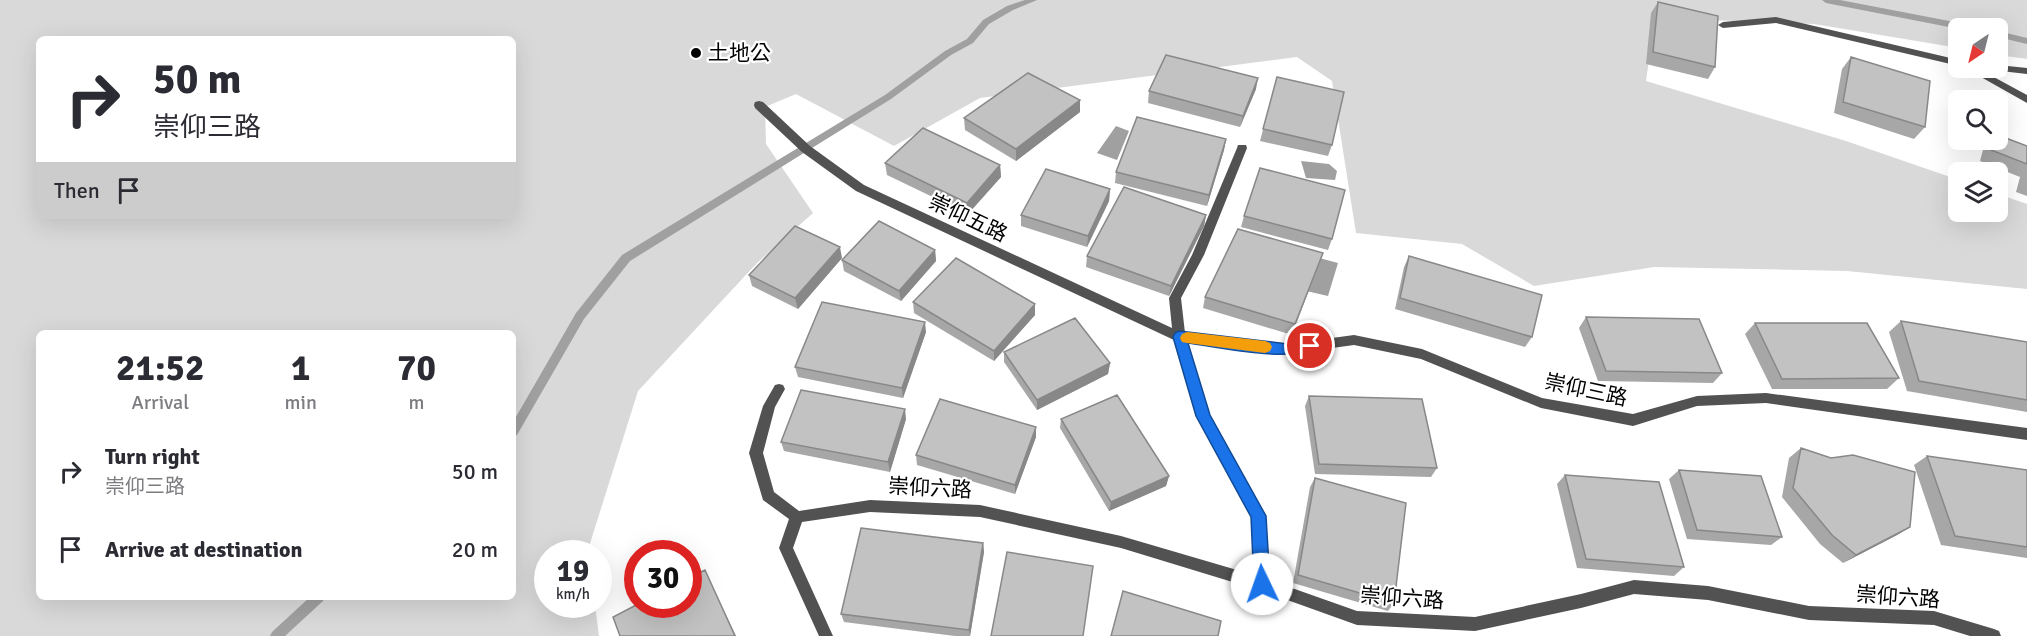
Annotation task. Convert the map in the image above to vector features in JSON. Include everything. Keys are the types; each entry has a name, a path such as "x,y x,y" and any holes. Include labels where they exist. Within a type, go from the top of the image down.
{"street":[{"path":"1723,25 1776,20 1948,60"},
{"path":"2008,69 2027,71"},
{"path":"1988,78 2027,99"},
{"name":"崇仰五路","path":"759,105 806,149 860,188 1179,337"},
{"path":"1242,148 1198,255 1175,298 1179,337 1203,416 1258,516 1262,584"},
{"name":"崇仰三路","path":"1179,337 1288,350 1354,340 1422,354 1541,403 1633,420 1697,401 1767,398 2027,434"},
{"path":"779,389 769,406 756,453 768,496 797,517 786,548 826,636"},
{"name":"崇仰六路","path":"797,517 870,506 980,511 1121,542 1262,584 1357,618 1475,624 1581,601 1634,586 1708,593 1809,613 1934,618 1994,636"}],"shaded area":[{"path":"0,0 2027,0 2027,59 2008,56 2008,18 1948,18 1948,46 1814,24 1655,18 1646,81 1846,141 1948,176 1948,222 2008,222 2008,197 2027,204 2027,289 1847,271 1654,267 1534,286 1462,244 1356,233 1332,81 1297,57 980,98 894,146 796,94 765,107 766,144 813,213 757,263 638,391 591,540 534,540 534,618 597,618 599,636 0,636"},
{"path":"1116,126 1129,131 1117,160 1097,153"},
{"path":"1301,161 1329,164 1337,171 1335,180 1306,178"},
{"path":"1312,256 1338,263 1328,296 1302,290"}],"building":[{"path":"1658,2 1718,16 1715,67 1653,52"},
{"path":"1166,55 1258,78 1243,116 1149,91"},
{"path":"1851,57 1930,81 1925,127 1843,102"},
{"path":"1028,73 1080,100 1016,149 964,118"},
{"path":"1277,77 1344,92 1332,145 1263,129"},
{"path":"1137,117 1226,139 1209,195 1116,172"},
{"path":"923,128 1000,165 967,203 885,163"},
{"path":"2008,139 2027,146 2027,164 1991,150 2008,150"},
{"path":"1260,168 1345,190 1332,239 1244,216"},
{"path":"1046,169 1110,189 1088,236 1021,215"},
{"path":"1124,187 1206,215 1171,286 1087,256"},
{"path":"879,221 935,250 899,291 842,260"},
{"path":"795,226 840,247 795,298 749,275"},
{"path":"1238,229 1323,253 1295,324 1205,297"},
{"path":"1409,256 1542,295 1532,337 1400,298"},
{"path":"956,258 1035,304 994,351 913,302"},
{"path":"822,302 925,322 902,388 795,367"},
{"path":"1586,317 1699,319 1722,373 1606,371"},
{"path":"1075,318 1110,363 1037,400 1004,352"},
{"path":"1901,321 2027,342 2027,400 1919,381"},
{"path":"1755,323 1867,323 1899,378 1782,379"},
{"path":"801,390 905,409 888,462 781,442"},
{"path":"1117,395 1169,476 1111,502 1061,419"},
{"path":"1309,396 1422,399 1437,468 1319,464"},
{"path":"940,399 1036,427 1015,485 916,455"},
{"path":"1801,448 1831,458 1853,455 1915,472 1910,527 1856,555 1832,535 1793,488"},
{"path":"1927,456 2027,470 2027,547 1955,536"},
{"path":"1679,470 1761,476 1782,537 1697,530"},
{"path":"1565,475 1659,482 1684,567 1586,559"},
{"path":"1315,478 1406,503 1394,603 1298,575"},
{"path":"861,528 983,543 969,630 841,614"},
{"path":"1007,552 1093,566 1083,636 991,636"},
{"path":"705,570 735,636 620,636 613,617 624,611 624,618 702,618 702,571"},
{"path":"1123,591 1221,621 1218,636 1111,636"}],"waterway":[{"path":"516,427 580,316 626,258 888,97 948,53 970,41 986,22 1010,8 1033,0"},
{"path":"1826,0 1948,24"},
{"path":"2008,36 2027,41"},
{"path":"276,636 316,600"}],"slow traffic":[{"path":"1187,338 1265,347"}],"place":[{"name":"土地公","path":"696,53"}],"route":[{"path":"1262,584 1258,516 1203,416 1179,337 1288,350 1310,346"}]}
